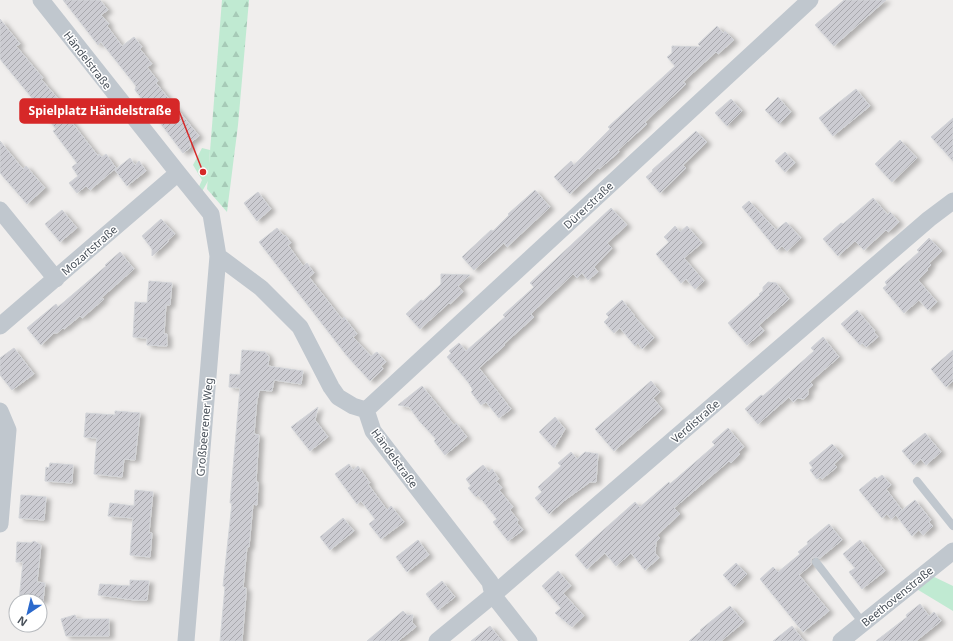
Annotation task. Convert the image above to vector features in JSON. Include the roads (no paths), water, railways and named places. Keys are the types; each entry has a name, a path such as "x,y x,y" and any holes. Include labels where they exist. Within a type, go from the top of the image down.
{"street":[{"name":"Händelstraße","path":"41,0 212,214"},
{"name":"Dürerstraße","path":"366,410 810,0"},
{"name":"Mozartstraße","path":"0,326 178,173"},
{"name":"Verdistraße","path":"436,641 493,595 929,219 953,201"},
{"path":"0,210 56,279"},
{"name":"Großbeerener Weg","path":"186,641 218,256 212,214"},
{"path":"218,256 261,288 300,327 331,387 338,397 352,406 366,410"},
{"name":"Händelstraße","path":"366,410 373,431 490,582 493,595 529,641"},
{"path":"0,411 8,430 0,524"},
{"name":"Beethovenstraße","path":"841,641 953,551"}],"lane":[{"path":"917,481 953,526"},
{"path":"816,562 864,623"}],"place":[{"name":"Spielplatz Händelstraße","path":"203,172"}]}
